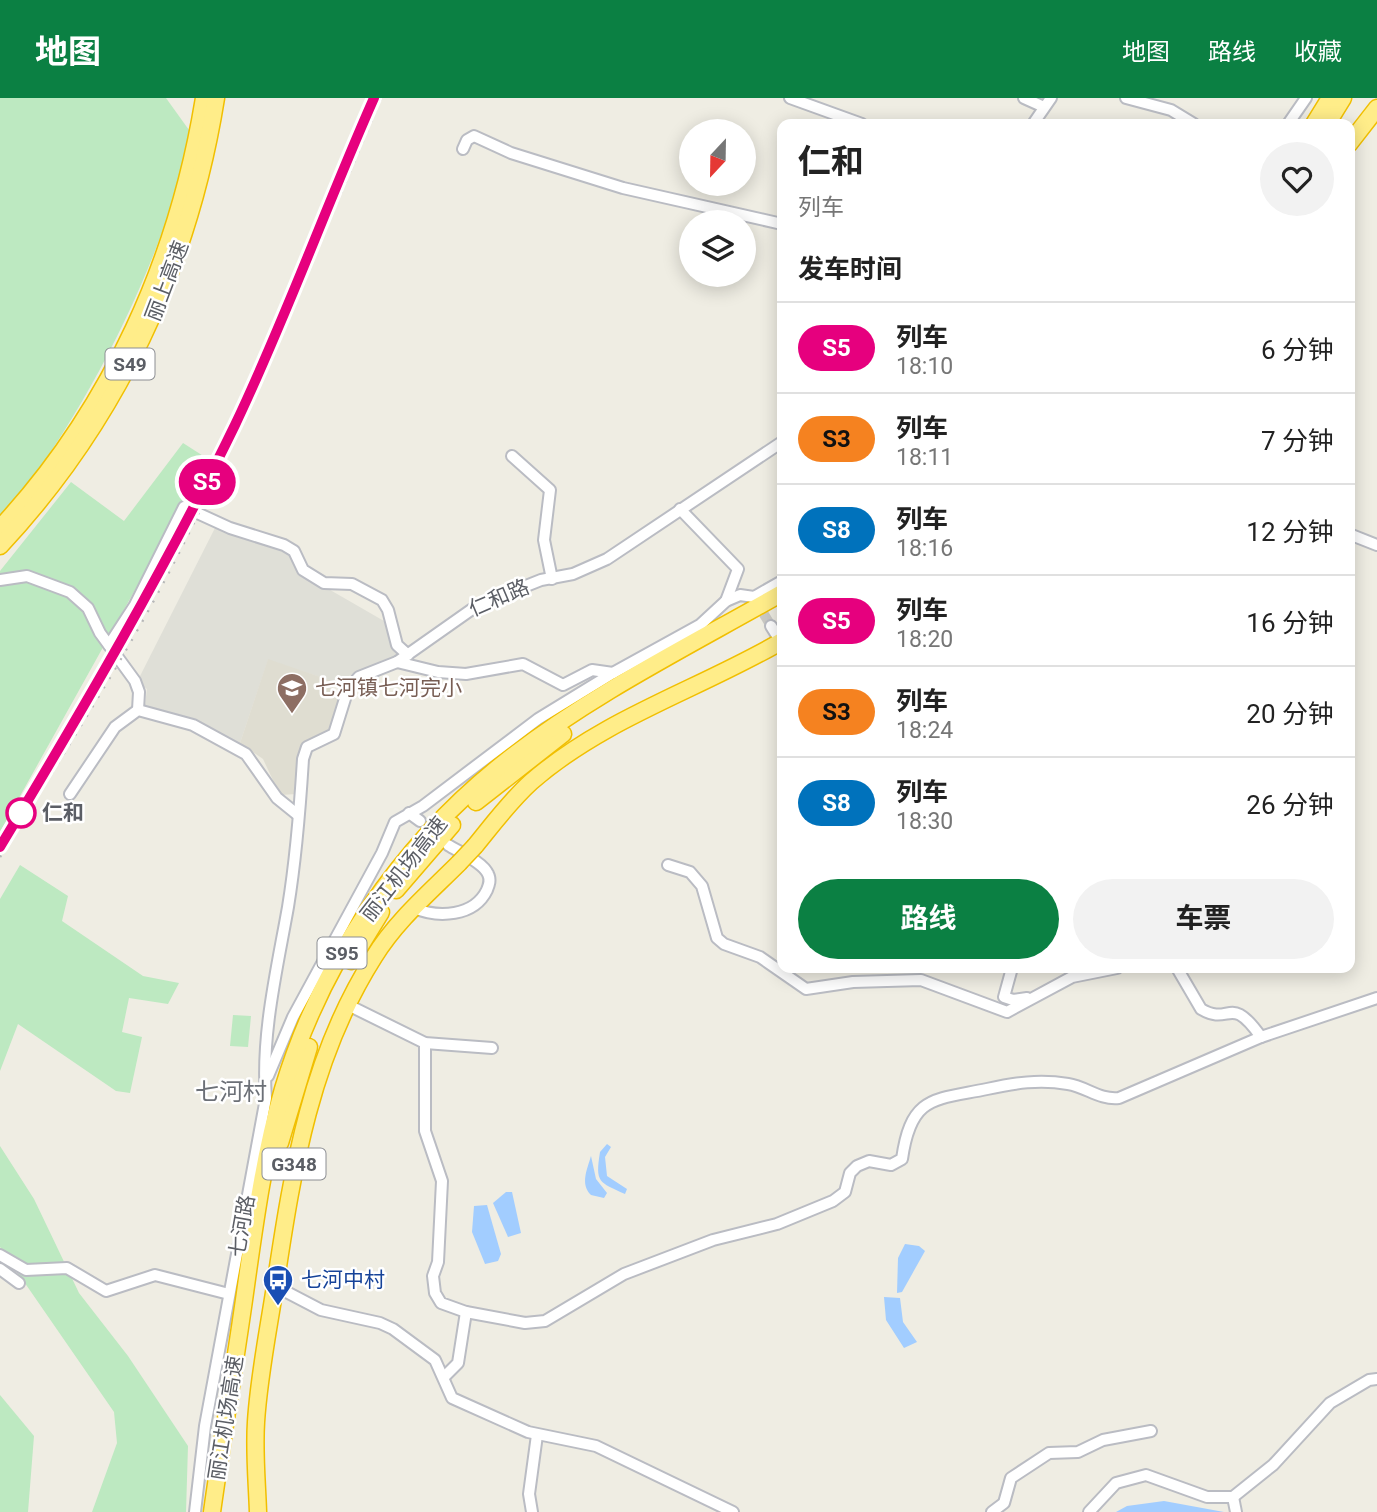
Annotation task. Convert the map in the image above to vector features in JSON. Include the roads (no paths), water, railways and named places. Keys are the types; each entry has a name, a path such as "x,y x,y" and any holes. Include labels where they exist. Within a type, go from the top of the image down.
{"highway":[{"name":"丽上高速","path":"0,528 62,452 125,349 161,266 201,152 204,98"},
{"name":"丽上高速","path":"0,546 72,459 131,363 173,270 216,98"},
{"path":"1317,119 1331,98"},
{"path":"1330,119 1343,98"},
{"path":"1355,136 1377,108"},
{"name":"丽江机场高速","path":"212,1512 258,1198 275,1120 305,1028 357,929 419,844 464,797 505,762 573,714 777,596"},
{"name":"丽江机场高速","path":"223,1512 269,1200 285,1123 316,1032 366,935 427,851 481,797 512,771 579,723 777,608"},
{"name":"G348","path":"258,1512 256,1420 290,1184 305,1117 327,1053 348,1005 377,952 414,908 475,846 520,792 554,764 604,730 777,644"}],"street":[{"path":"790,98 848,119"},
{"path":"1024,98 1048,103 1037,119"},
{"path":"1126,98 1178,119"},
{"path":"1291,119 1306,98"},
{"path":"463,149 467,140 474,136 511,153 623,188 777,224"},
{"name":"仁和路","path":"298,815 303,759 307,747 334,734 348,689 356,680 397,662 478,605 573,574 607,559 777,445"},
{"path":"512,456 550,490 544,540 552,579"},
{"path":"109,645 135,605 184,507 230,528 284,545 294,551 303,570 324,583 352,584 382,600 388,610 397,645 408,655"},
{"path":"680,509 738,569 726,601"},
{"path":"1355,536 1377,544"},
{"path":"0,580 27,576 70,592 85,605 135,681 139,692 138,710"},
{"path":"265,1086 299,1007 382,853 392,826 538,719 613,673 700,625 726,601 740,595 754,597 777,584"},
{"path":"771,626 777,635"},
{"path":"397,662 438,672 463,674 523,664 563,685 592,670 613,673"},
{"path":"70,794 114,727 138,710"},
{"path":"138,710 193,725 246,754 277,798 298,815"},
{"path":"409,813 420,821"},
{"name":"七河路","path":"195,1512 205,1426 266,1098 274,987 292,883 298,815"},
{"path":"414,908 436,914 458,912 476,904 486,891 490,880 486,871 448,845"},
{"path":"668,866 690,872 702,886 717,938 724,944 760,957 777,970"},
{"path":"782,973 802,988 816,990 853,982 921,980 964,993 1004,1012 1072,977 1092,973"},
{"path":"1010,973 1004,989 1005,999 1036,996"},
{"path":"1180,973 1201,1009 1214,1014 1239,1013 1247,1017 1261,1037"},
{"path":"425,1043 425,1131 442,1181 438,1262 433,1276 435,1293 441,1303 466,1312 525,1323 545,1321 624,1274 713,1240 777,1224 833,1202 845,1192 850,1173 856,1166 869,1161 891,1165 902,1159 912,1121 940,1096 1026,1080 1067,1084 1102,1098 1119,1098 1261,1037 1377,998"},
{"path":"348,1005 425,1043 492,1048"},
{"path":"0,1255 26,1270 67,1268 106,1291 150,1276 162,1276 229,1294"},
{"path":"0,1269 19,1283"},
{"path":"275,1286 321,1310 387,1326 431,1356 444,1377 452,1398 537,1435 596,1446 733,1512"},
{"path":"444,1377 458,1363 466,1312"},
{"path":"1089,1512 1116,1483 1146,1475 1207,1497 1233,1497 1273,1465 1330,1403 1377,1378"},
{"path":"992,1512 1004,1503 1011,1478 1049,1453 1078,1452 1103,1440 1151,1431"},
{"path":"532,1512 529,1494 537,1435"},
{"path":"1233,1497 1236,1512"}],"water":[{"path":"607,1144 611,1147 605,1157 607,1176 627,1189 625,1194 604,1184 599,1176 600,1152"},
{"path":"591,1156 596,1179 607,1193 604,1198 591,1195 586,1186 585,1177"},
{"path":"506,1192 512,1192 521,1233 508,1237 493,1203"},
{"path":"487,1205 501,1254 498,1261 485,1264 472,1232 474,1206"},
{"path":"905,1244 919,1246 925,1251 902,1292 897,1293 898,1258"},
{"path":"884,1297 900,1298 903,1322 917,1342 904,1348 886,1320"},
{"path":"1164,1501 1224,1512 1116,1512 1127,1506"}],"tunnel":[{"path":"756,601 771,626"}],"railway":[{"path":"0,857 119,663 184,543 261,377 381,98"}],"train":[{"name":"S5","path":"0,847 98,685 177,542 236,423 374,98"}],"place":[{"name":"七河镇七河完小","path":"292,715"},
{"name":"仁和","path":"21,813"},
{"name":"七河中村","path":"278,1307"}],"district":[{"name":"七河村","path":"231,1092"}]}
